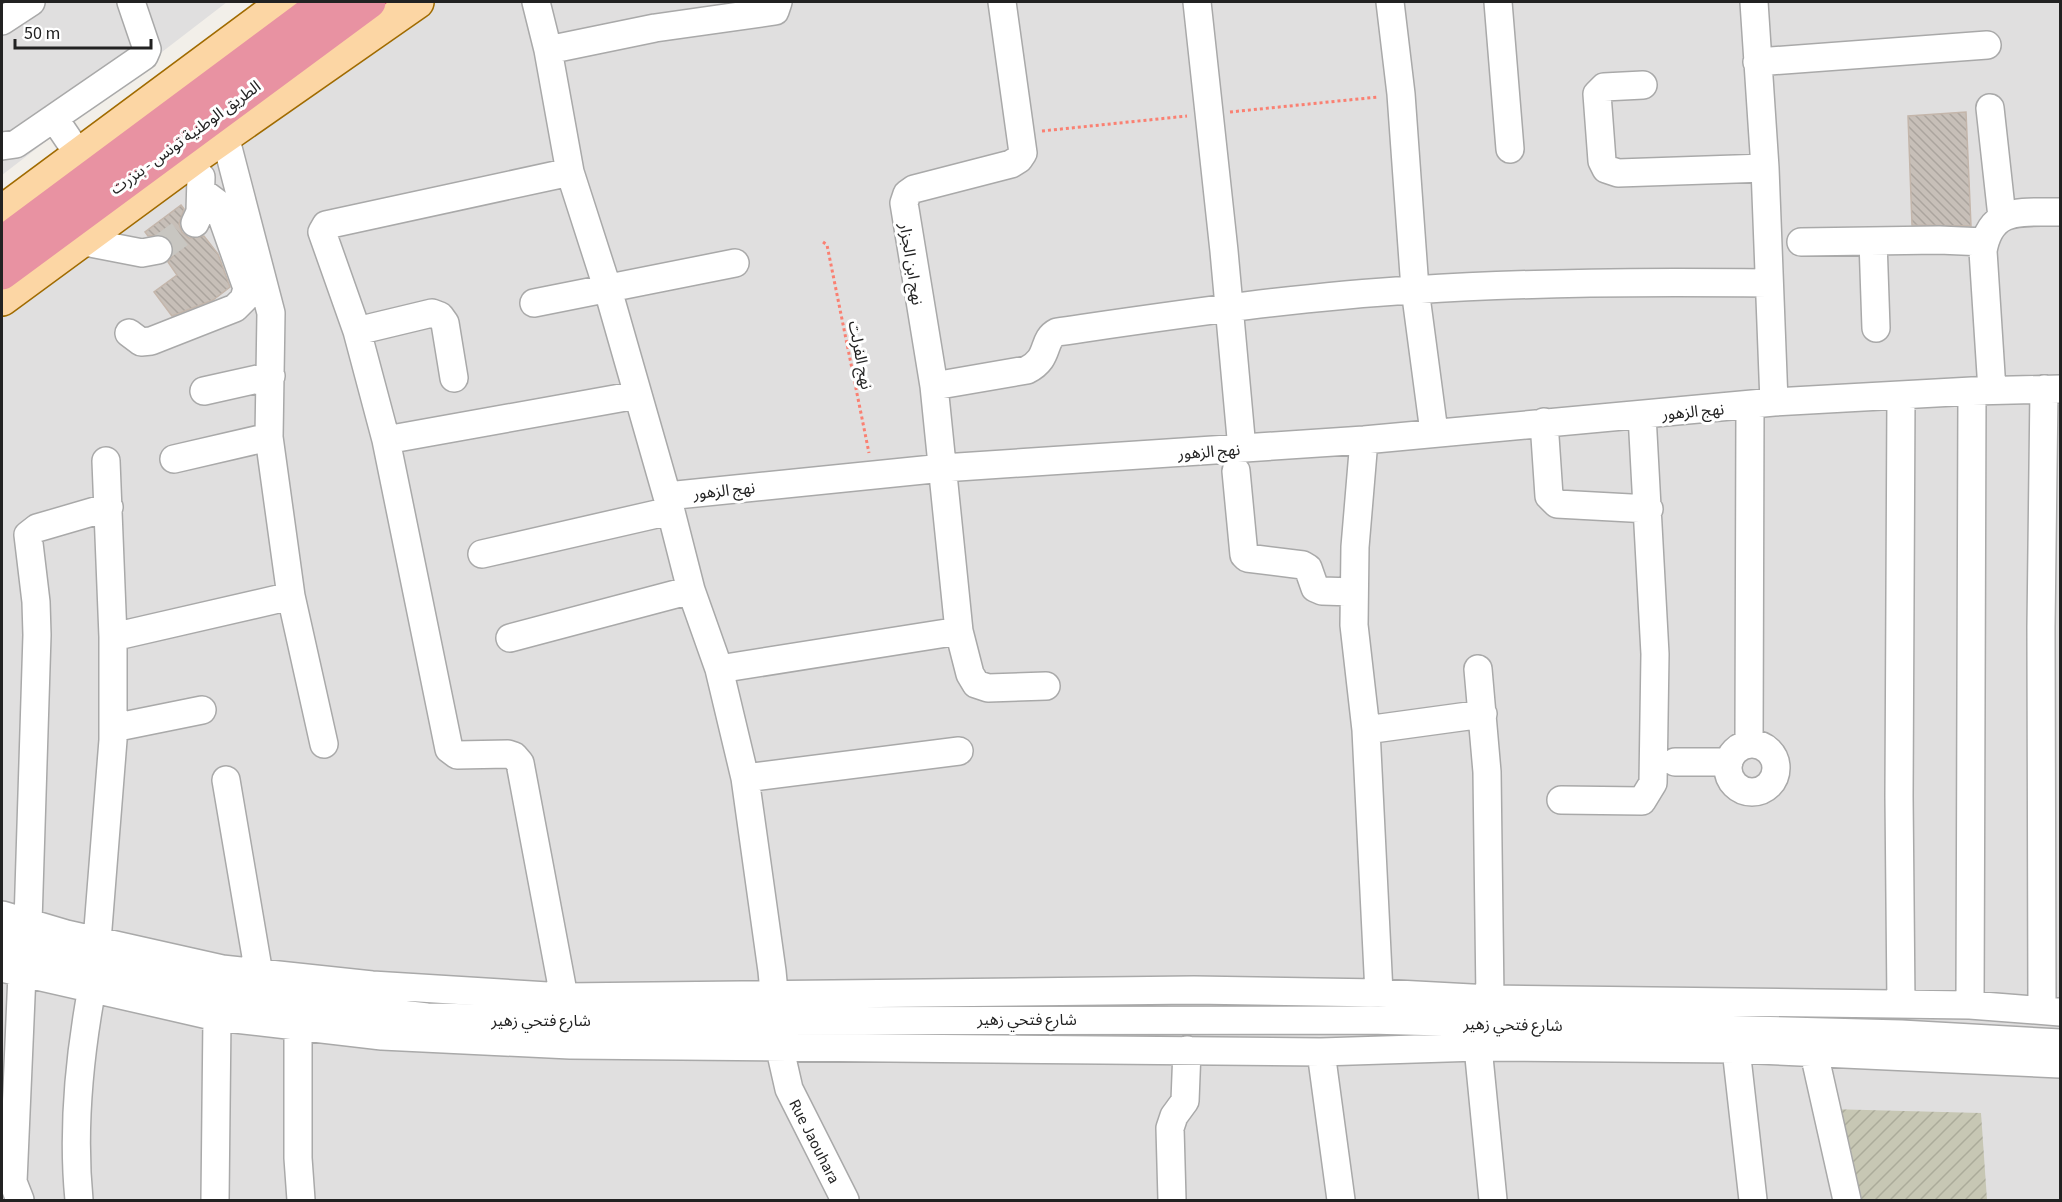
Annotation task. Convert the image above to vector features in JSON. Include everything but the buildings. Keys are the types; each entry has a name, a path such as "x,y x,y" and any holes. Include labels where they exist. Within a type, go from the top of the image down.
{"highway":[{"path":"215,83 316,2"},
{"name":"الطريق الوطنية تونس - بنزرت","path":"2,243 326,2"},
{"name":"الطريق الوطنية تونس - بنزرت","path":"2,273 369,2"},
{"path":"312,43 381,2"}],"main road":[{"path":"2,212 285,2"},
{"path":"2,299 214,144 417,2"}],"street":[{"path":"2,21 31,2"},
{"path":"2,146 16,144 147,53 131,2"},
{"name":"Rue Jaouhara","path":"536,2 548,50 570,172 608,290 691,590 719,669 745,778 777,1020 789,1089 845,1200"},
{"path":"548,50 655,28 775,11 778,2"},
{"name":"نهج ابن الجزار","path":"1002,2 1023,153 1011,164 914,189 907,194 904,203 934,386 959,631 970,674 976,684 988,688 1046,686"},
{"path":"1197,2 1222,230 1244,555 1247,558 1303,565 1308,568 1315,588 1322,591 1354,592"},
{"path":"1390,2 1401,94 1415,290 1434,432"},
{"path":"1498,2 1510,149"},
{"path":"1749,744 1768,283 1765,168 1754,2"},
{"path":"1757,63 1987,45"},
{"path":"1643,85 1604,87 1597,94 1602,161 1606,168 1618,173 1765,168"},
{"path":"1990,108 2002,217"},
{"path":"54,118 79,155"},
{"path":"195,223 200,212 201,191 214,144"},
{"path":"214,144 271,313 269,437 291,596 324,744"},
{"path":"564,997 520,763 514,756 508,754 457,755 449,749 386,440 357,331 322,232 326,225 570,172"},
{"path":"129,333 141,342 151,341 235,308 244,299 247,288 218,202 201,191"},
{"path":"1970,1005 1985,242 1992,224 2002,217 2013,213 2061,212"},
{"path":"80,240 142,253 158,250"},
{"path":"1873,241 1876,328"},
{"path":"1802,242 1985,242"},
{"path":"534,303 735,263"},
{"path":"934,386 1028,370 1040,362 1048,340 1057,332 1227,307 1415,290 1663,282 1768,283"},
{"path":"357,331 432,313 440,316 445,323 454,378"},
{"path":"204,392 271,375"},
{"path":"2,915 97,941 222,969 429,990 564,997 777,1020 1194,990 1379,993 1490,999 1970,1005 2051,1011 2052,389"},
{"name":"نهج الزهور","path":"482,554 669,504 873,475 943,468 1239,460 1364,440 1544,422 1762,404 1901,395 2052,389"},
{"path":"386,440 637,395"},
{"path":"1901,395 1899,808 1901,1004"},
{"path":"1561,800 1642,801 1653,783 1655,654 1649,509 1642,415"},
{"path":"1544,422 1549,496 1557,504 1649,509"},
{"path":"174,459 269,437"},
{"path":"1364,440 1354,625 1366,730 1379,993"},
{"path":"97,941 113,728 114,637 106,461"},
{"path":"28,922 37,635 36,602 28,535 37,528 109,507"},
{"path":"510,638 691,590"},
{"path":"114,637 291,596"},
{"path":"719,669 959,631"},
{"path":"1478,669 1487,772 1490,999"},
{"path":"113,728 202,710"},
{"path":"1366,730 1483,714"},
{"path":"1749,744 1757,745 1771,753 1776,769 1770,783 1756,792 1740,789 1730,778 1729,762 1737,749 1749,744"},
{"path":"745,778 959,751"},
{"path":"1675,762 1729,762"},
{"path":"226,780 259,974"},
{"name":"شارع فتحي زهير","path":"2,941 217,993 427,1017 488,1020 1369,1020 1901,1034 2061,1043"},
{"path":"12,971 12,1189"},
{"name":"شارع فتحي زهير","path":"12,971 217,1017 450,1041 570,1045 777,1020 1187,1050 1321,1052 1478,1047 1736,1049 2061,1064"},
{"path":"79,1200 76,1120 82,1042 92,988"},
{"path":"215,1200 217,1017"},
{"path":"298,1026 298,1158 301,1200"},
{"path":"1478,1047 1493,1200"},
{"path":"1736,1049 1753,1200"},
{"path":"1172,1200 1170,1128 1185,1101 1187,1050"},
{"path":"1321,1052 1341,1200"},
{"path":"1814,1053 1847,1200"}],"path":[{"name":"نهج الفرلت","path":"823,242 827,245 873,475"}],"shaded area":[{"path":"2,2 227,2 2,175"},
{"path":"388,2 2060,2 2060,1200 2,1200 2,285"},
{"path":"1828,1109 1981,1113 1987,1200 1841,1200"}],"tunnel":[{"path":"158,250 195,223"}]}
